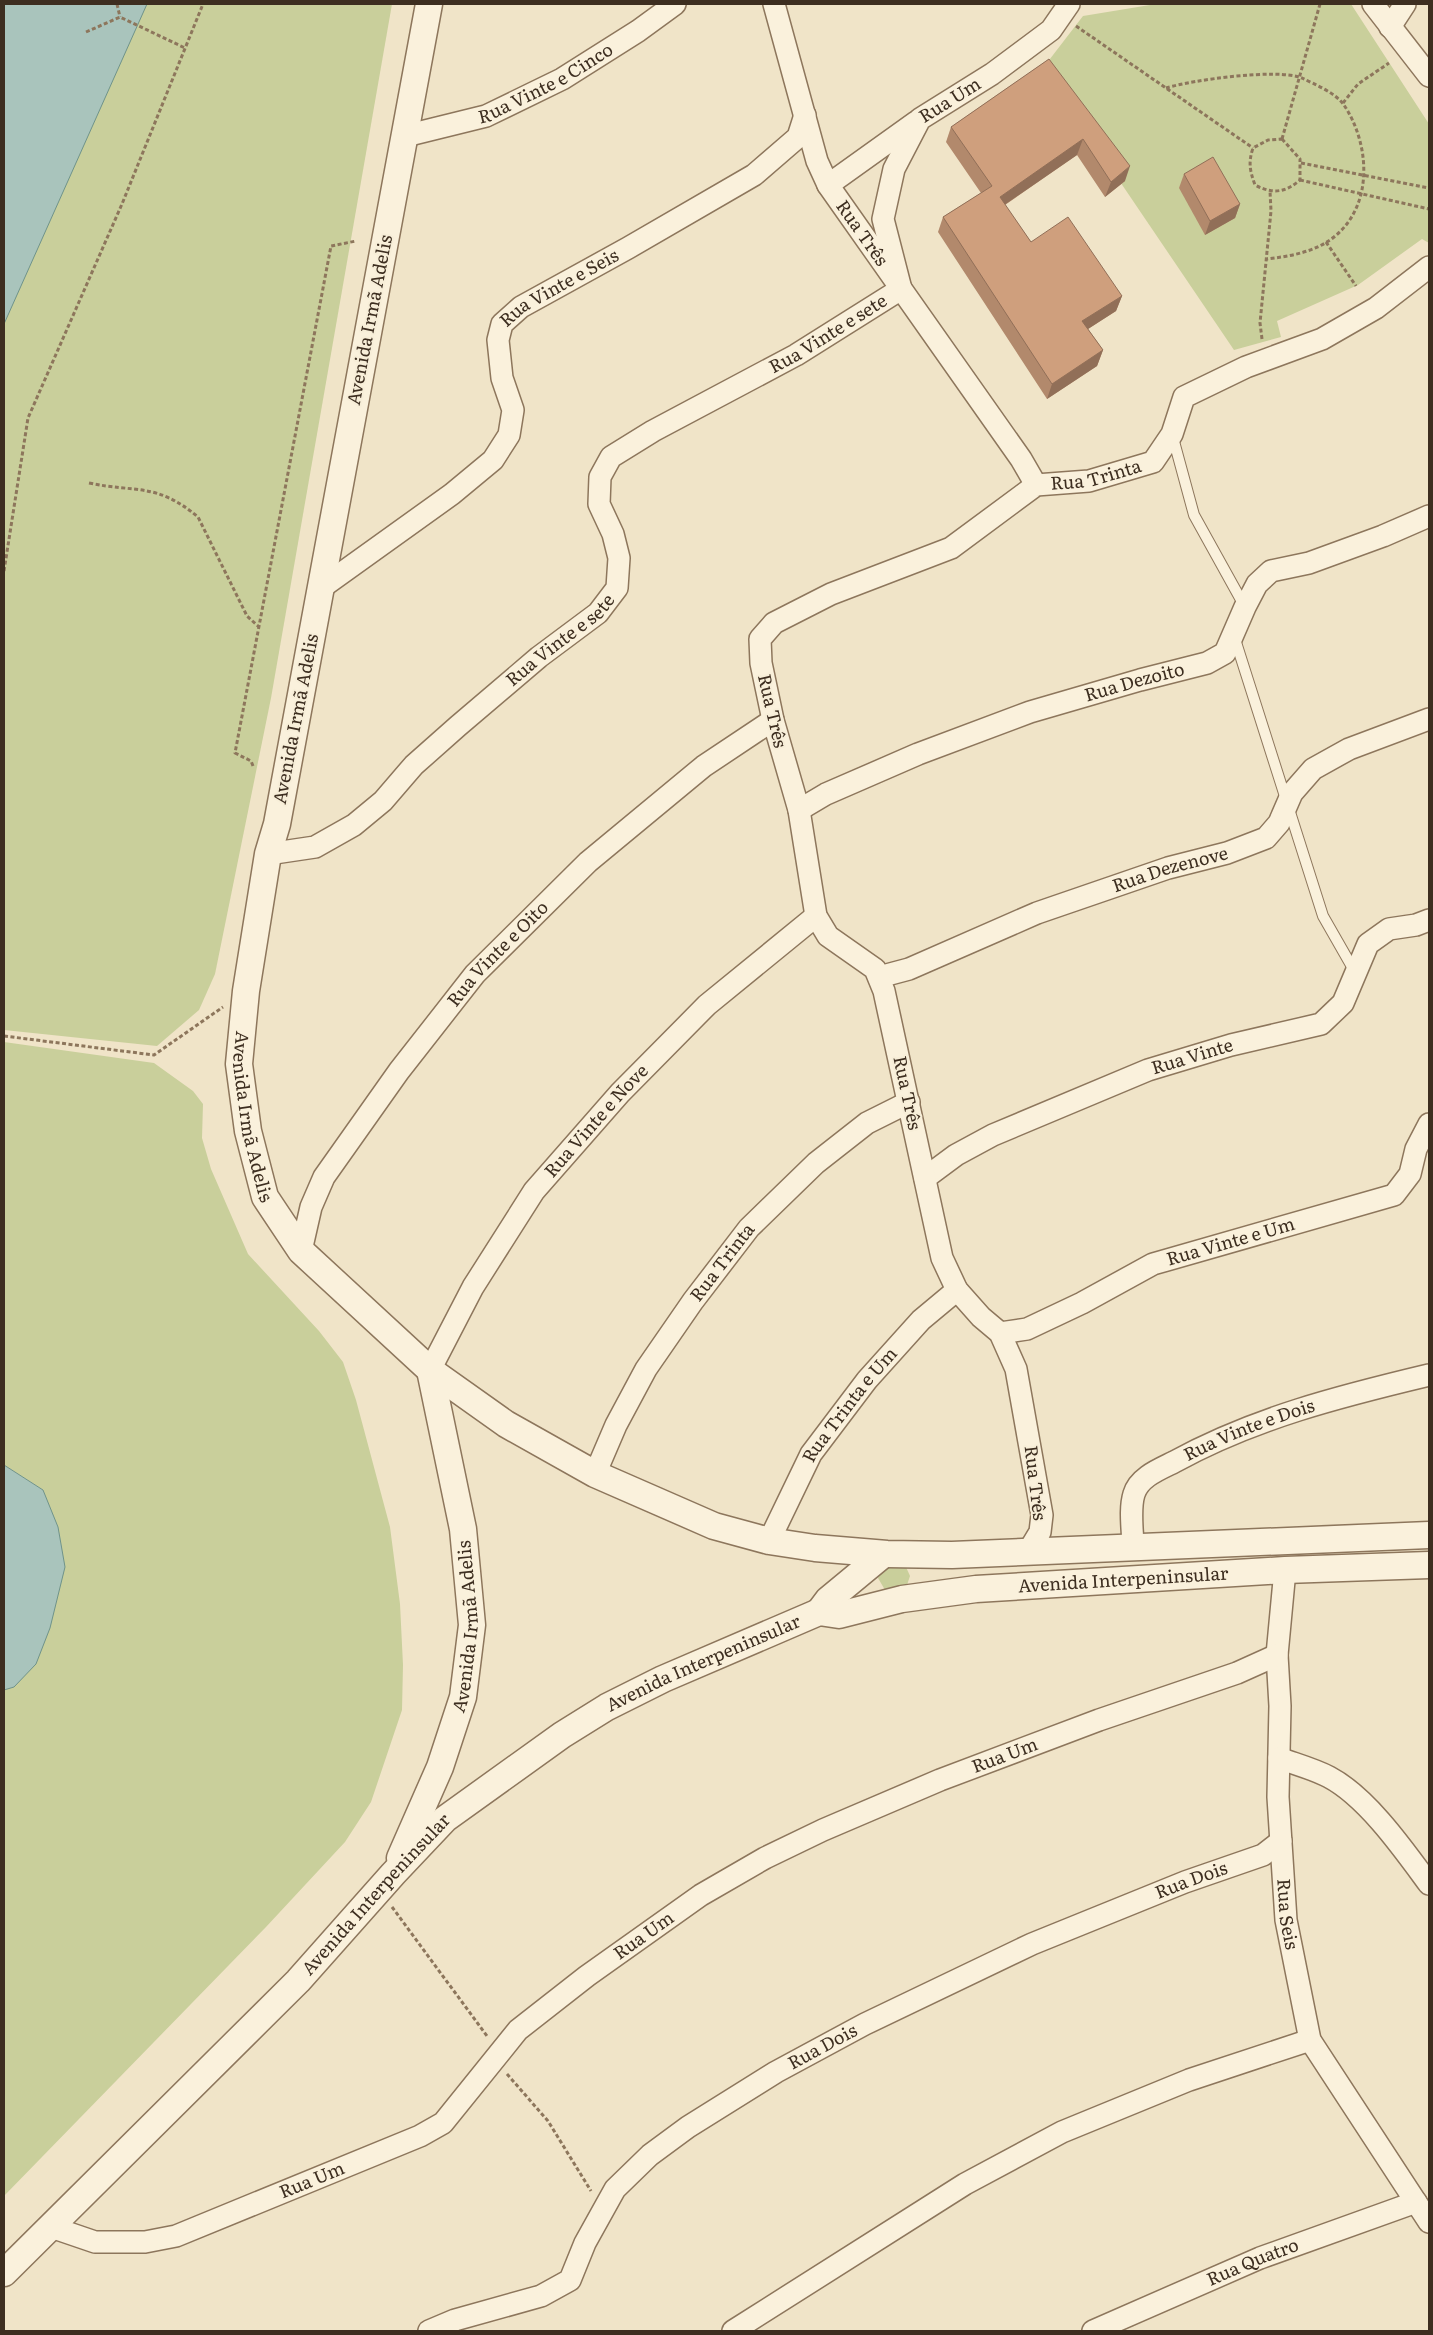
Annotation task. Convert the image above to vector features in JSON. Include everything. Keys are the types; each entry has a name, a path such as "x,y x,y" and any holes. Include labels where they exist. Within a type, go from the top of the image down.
{"street":[{"name":"Avenida Irmã Adelis","path":"429,4 277,824 268,854 246,991 239,1064 248,1131 265,1197 301,1251 430,1370 506,1424 595,1474 714,1526 769,1541 815,1548 887,1555"},
{"name":"Rua Vinte e Cinco","path":"405,136 486,116 562,79 638,32 675,4"},
{"name":"Rua Um","path":"901,289 883,219 894,169 920,119 992,74 1051,30 1069,4"},
{"path":"1373,4 1429,76"},
{"path":"1390,27 1405,4"},
{"name":"Rua Três","path":"778,6 817,161 828,185 1020,459 1036,485"},
{"name":"Rua Vinte e Seis","path":"321,588 452,494 493,460 509,435 513,410 502,378 498,340 502,324 521,307 754,175 798,137 805,115"},
{"path":"828,185 920,119"},
{"name":"Rua Trinta","path":"760,639 774,623 831,594 951,548 1036,485 1089,481 1153,462 1172,434 1184,397 1246,367 1322,338 1376,308 1429,267"},
{"name":"Rua Vinte e sete","path":"268,854 315,847 354,825 383,801 414,765 458,726 539,658 598,613 617,588 619,558 613,534 599,504 600,477 611,457 653,431 796,355 901,289"},
{"name":"Rua Dezoito","path":"799,810 826,794 918,754 1030,712 1207,663 1225,653 1245,606 1258,584 1271,571 1309,563 1383,536 1429,516"},
{"name":"Rua Três","path":"760,639 761,663 773,720 799,810 816,916 828,936 875,968 884,991 942,1258 957,1290 981,1317 1000,1333 1016,1369 1042,1515 1040,1532 1028,1552"},
{"name":"Rua Dezenove","path":"878,977 909,969 1037,913 1160,871 1228,853 1266,838 1279,823 1292,793 1313,769 1349,749 1429,719"},
{"name":"Rua Vinte e Oito","path":"301,1251 311,1207 324,1177 399,1071 475,974 588,862 704,766 773,720"},
{"name":"Rua Vinte e Nove","path":"430,1370 473,1287 534,1191 620,1093 707,1005 816,916"},
{"name":"Rua Vinte","path":"925,1178 956,1156 993,1135 1148,1070 1231,1046 1321,1024 1343,1004 1368,944 1389,929 1416,925 1429,920"},
{"name":"Rua Trinta","path":"595,1474 616,1425 646,1369 693,1301 749,1228 816,1163 868,1123 908,1102"},
{"name":"Rua Vinte e Um","path":"1000,1333 1027,1329 1082,1303 1153,1264 1394,1195 1410,1174 1416,1149 1429,1124"},
{"name":"Rua Trinta e Um","path":"769,1541 811,1454 867,1380 921,1320 957,1290"},
{"name":"Avenida Irmã Adelis","path":"393,1874 440,1767 463,1697 472,1625 463,1529 430,1370"},
{"name":"Rua Vinte e Dois","path":"1133,1548 1134,1494 1147,1476 1190,1453 1240,1430 1351,1393 1429,1375"},
{"name":"Avenida Interpeninsular","path":"819,1612 828,1600 887,1555 952,1555 1429,1536"},
{"path":"887,1555 909,1559 917,1572 914,1588 898,1599 880,1596 872,1584 872,1569 887,1555"},
{"name":"Avenida Interpeninsular","path":"4,2273 298,1981 374,1898 393,1874 445,1820 562,1735 607,1707 663,1679 819,1612 839,1614 898,1599 976,1590 1285,1570 1426,1570"},
{"name":"Rua Seis","path":"1285,1570 1277,1655 1280,1706 1281,1841 1286,1920 1310,2040 1429,2222"},
{"name":"Rua Um","path":"51,2227 95,2242 144,2242 176,2236 420,2136 443,2123 518,2030 587,1976 701,1895 765,1858 823,1830 940,1780 1099,1720 1236,1672 1277,1655"},
{"path":"1279,1758 1330,1778 1355,1796 1400,1844 1429,1884"},
{"name":"Rua Dois","path":"429,2331 455,2320 541,2296 570,2280 585,2243 604,2212 615,2189 650,2155 688,2127 776,2072 865,2024 1032,1944 1185,1882 1264,1855 1281,1841"},
{"path":"733,2331 965,2184 1062,2132 1189,2080 1310,2040"},
{"name":"Rua Quatro","path":"1093,2331 1260,2258 1416,2202"}],"lane":[{"path":"1172,434 1194,515 1245,606"},
{"path":"1234,635 1323,916 1356,975"}],"path":[{"path":"117,4 120,17"},
{"path":"4,570 28,418 122,204 202,4"},
{"path":"1282,140 1320,4"},
{"path":"86,32 120,17 185,48"},
{"path":"1076,26 1253,148"},
{"path":"1343,103 1358,84 1389,62"},
{"path":"1166,88 1183,83 1280,75 1300,78 1343,103 1359,134 1364,154 1362,193 1347,224 1326,242 1300,254 1266,259"},
{"path":"1268,140 1282,140 1292,149 1301,163 1300,180 1292,187 1279,192 1270,191 1255,185 1249,164 1253,148 1268,140"},
{"path":"1301,163 1429,188"},
{"path":"1300,180 1429,209"},
{"path":"1263,342 1260,323 1271,211 1270,191"},
{"path":"253,766 251,761 235,752 331,246 356,241"},
{"path":"1326,242 1356,286"},
{"path":"89,483 157,492 185,506 198,517 247,616 260,627"},
{"path":"4,1036 154,1055 246,991"},
{"path":"374,1898 385,1912 392,1906 500,2052 508,2076 548,2121 604,2212"}],"green space":[{"path":"4,4 392,4 271,698 215,974 199,1010 157,1046 4,1030"},
{"path":"1156,4 1351,4 1429,124 1429,243 1422,239 1358,285 1277,321 1281,337 1234,350 1043,68 1083,16"},
{"path":"4,1042 154,1063 193,1091 203,1104 202,1138 211,1169 248,1254 319,1331 343,1362 356,1400 390,1527 400,1604 403,1665 402,1710 371,1802 345,1842 266,1927 4,2196 4,1690 14,1687 43,1490 4,1465"},
{"path":"884,1565 906,1567 910,1576 907,1585 885,1590 878,1578"}],"water":[{"path":"4,4 147,4 4,324"},
{"path":"4,1465 43,1490 58,1527 65,1567 50,1628 36,1664 14,1687 4,1690"}],"building":[{"path":"1049,59 1130,166 1111,182 1083,139 1000,197 1031,242 1068,217 1122,296 1082,321 1103,350 1052,384 943,217 992,186 951,127"},
{"path":"1213,157 1240,204 1210,221 1184,174"}]}
